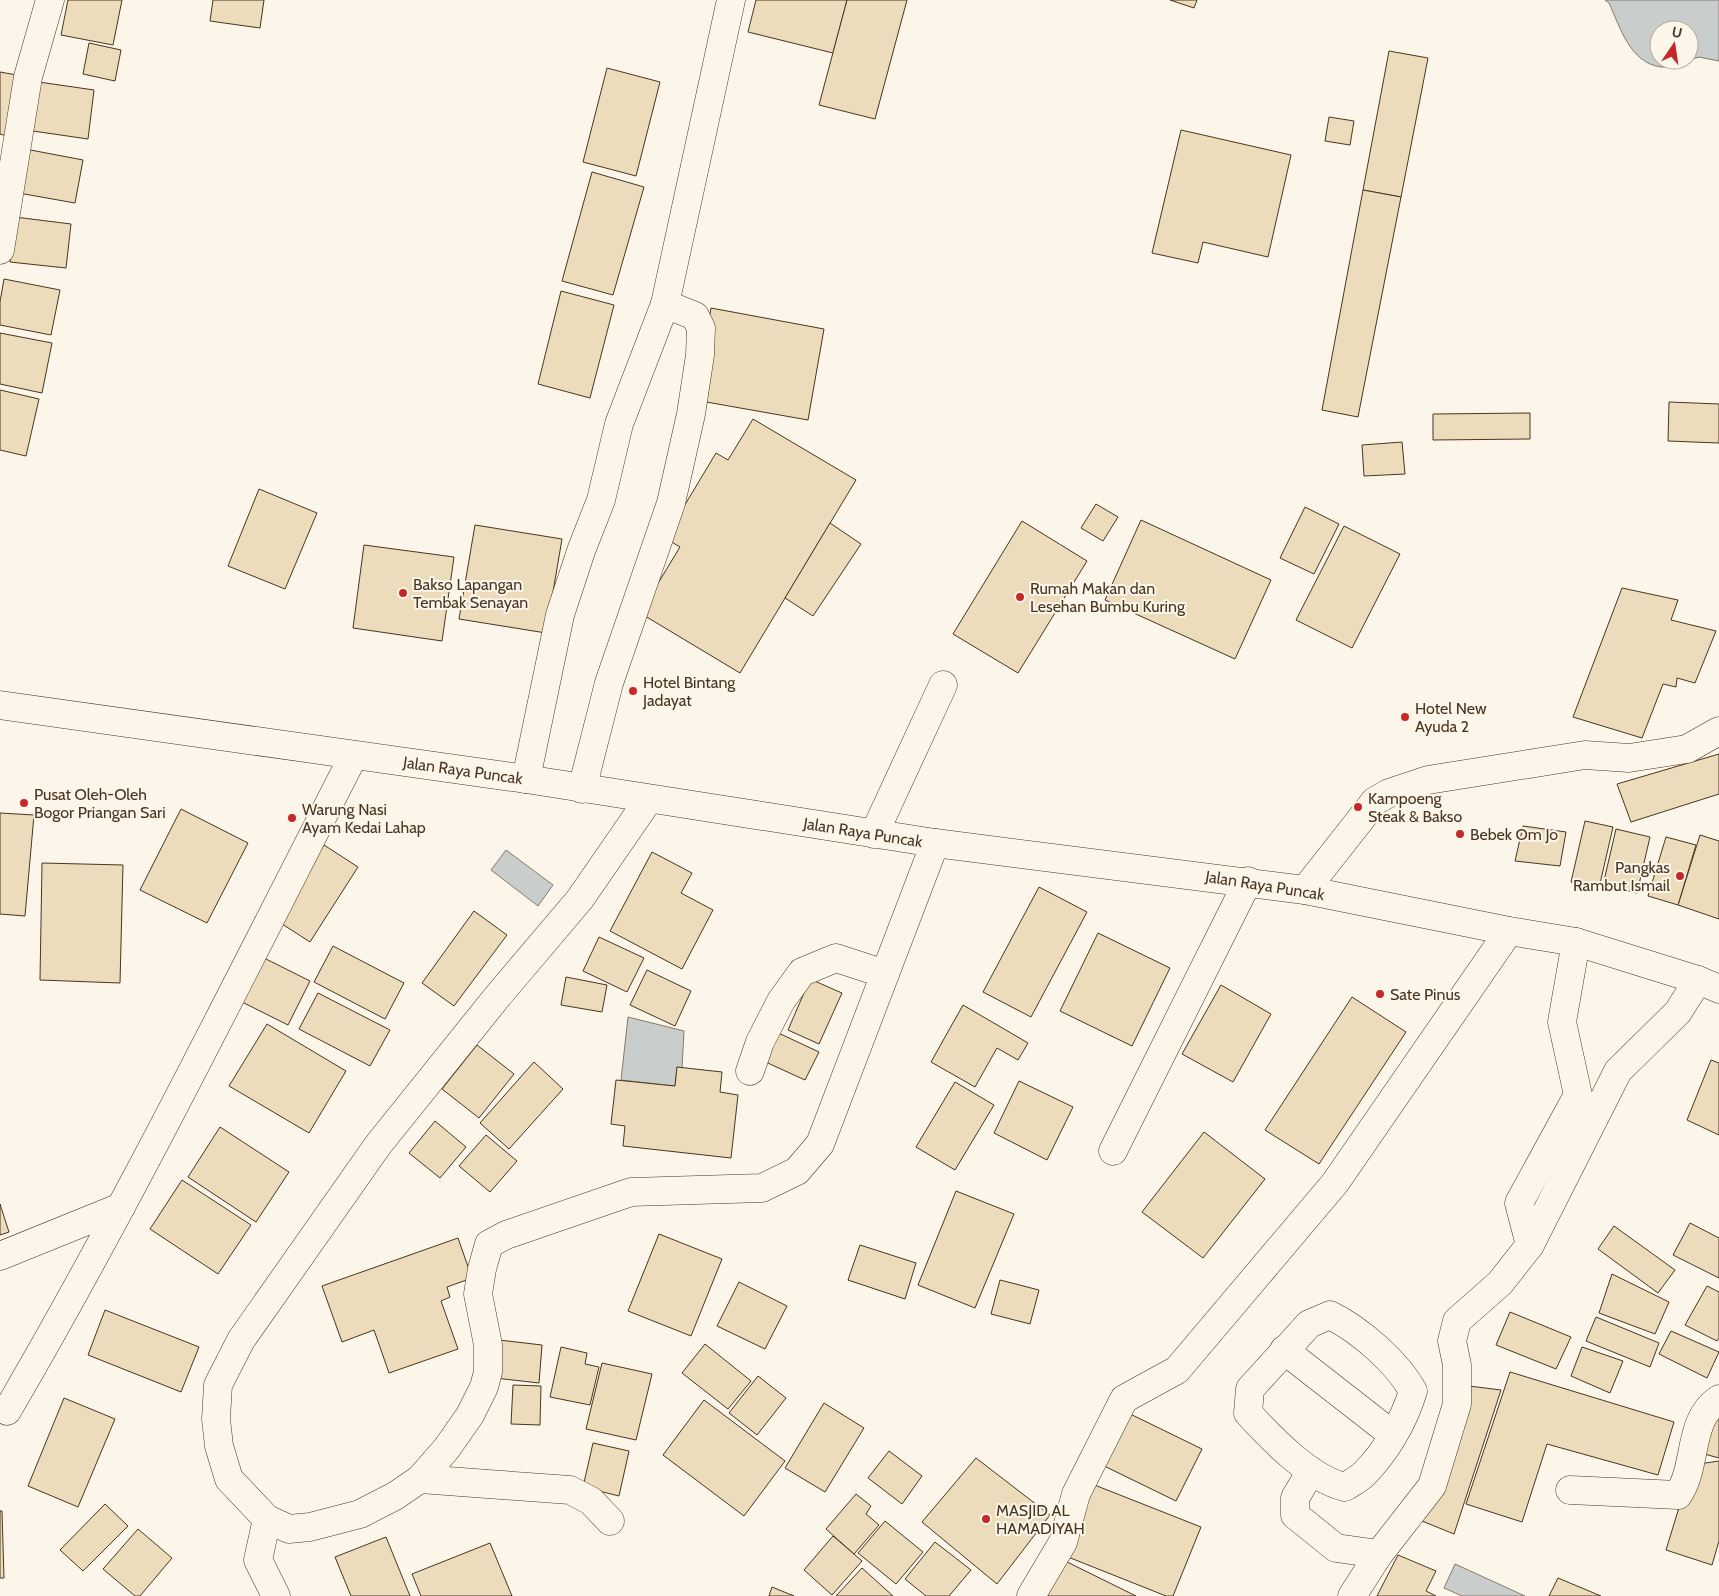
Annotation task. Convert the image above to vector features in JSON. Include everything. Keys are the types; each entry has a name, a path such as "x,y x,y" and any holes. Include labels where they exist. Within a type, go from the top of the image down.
{"main road":[{"path":"0,250 7,156 50,0"},
{"path":"526,779 560,615 581,551 601,500 619,424 665,304 731,0"},
{"path":"582,789 609,683 671,503 691,414 700,355 701,328 695,316 665,304"},
{"path":"874,834 943,685"},
{"name":"Jalan Raya Puncak","path":"0,705 526,779 935,843 1248,881 1305,890 1509,931 1576,942 1709,985"},
{"path":"1305,890 1375,801 1390,793 1428,780 1585,755 1629,758 1687,749 1719,731"},
{"path":"7,1411 56,1328 121,1207 354,755"},
{"path":"649,799 580,899 497,997 378,1146 241,1340 218,1385 216,1419 219,1446 229,1479 267,1520 289,1528 310,1527 360,1514 395,1496 420,1479 447,1448 470,1415 484,1387 488,1372 488,1345 478,1294 482,1269 490,1244 506,1236 631,1192 762,1188 797,1171 820,1144 935,843"},
{"path":"1112,1151 1248,881"},
{"path":"1031,1596 1064,1542 1076,1494 1124,1399 1178,1370 1335,1183 1509,931"},
{"path":"1530,1245 1519,1203 1578,1095 1562,1022 1576,942"},
{"path":"750,1071 760,1042 781,1001 802,972 836,958 885,974"},
{"path":"1352,1596 1379,1554 1432,1486 1457,1404 1457,1365 1452,1341 1457,1321 1500,1283 1530,1245 1618,1071 1678,1012 1709,985"},
{"path":"0,1256 121,1207"},
{"path":"1330,1315 1347,1323 1404,1374 1413,1391 1407,1412 1393,1435 1364,1475 1345,1487 1334,1484 1311,1471 1265,1432 1248,1413 1250,1389 1284,1350 1309,1324 1330,1315"},
{"path":"1284,1350 1393,1435"},
{"path":"1570,1490 1678,1495 1685,1484 1700,1419 1719,1399"},
{"path":"1311,1471 1295,1498 1295,1516 1336,1548 1379,1554"},
{"path":"420,1479 570,1490 591,1501 610,1522"},
{"path":"267,1520 258,1560 276,1596"}],"shaded area":[{"path":"1605,0 1719,0 1719,61 1699,57 1699,20 1649,20 1649,63 1641,59 1622,33 1609,3"},
{"path":"506,850 553,885 538,906 491,870"},
{"path":"628,1017 684,1031 682,1068 677,1067 675,1086 621,1080"},
{"path":"1455,1564 1525,1596 1462,1596 1444,1588"}],"building":[{"path":"68,0 122,0 113,45 61,35"},
{"path":"213,0 264,0 260,28 210,21"},
{"path":"756,0 847,0 833,53 748,32"},
{"path":"847,0 907,0 875,119 819,105"},
{"path":"1170,0 1197,0 1194,8"},
{"path":"89,43 121,50 115,81 83,74"},
{"path":"1389,51 1428,58 1401,197 1363,190"},
{"path":"607,68 660,82 636,176 583,162"},
{"path":"0,72 17,75 7,136 0,134"},
{"path":"32,81 94,90 88,139 26,130"},
{"path":"1329,117 1354,121 1350,145 1325,141"},
{"path":"1181,130 1291,155 1268,257 1203,242 1198,263 1152,253"},
{"path":"20,148 83,160 75,203 13,192"},
{"path":"592,172 644,187 613,295 562,281"},
{"path":"1363,190 1401,197 1358,417 1322,410"},
{"path":"15,217 71,224 66,268 10,262"},
{"path":"4,279 60,290 51,335 0,325 0,302"},
{"path":"561,291 614,305 590,398 538,384"},
{"path":"711,308 824,329 808,420 695,400"},
{"path":"0,333 52,343 42,393 0,384"},
{"path":"0,390 39,399 26,456 0,450"},
{"path":"1669,402 1719,404 1719,443 1668,441"},
{"path":"1530,413 1530,439 1433,440 1433,414"},
{"path":"753,419 856,480 740,673 640,613 680,547 665,538 716,453 728,460"},
{"path":"1402,442 1405,474 1364,476 1362,445"},
{"path":"259,489 317,513 285,589 228,566"},
{"path":"1096,504 1118,517 1103,541 1081,528"},
{"path":"1305,507 1339,524 1314,574 1280,558"},
{"path":"1141,520 1271,580 1235,659 1105,600"},
{"name":"Rumah Makan dan Lesehan Bumbu Kuring","path":"1022,521 1087,561 1018,673 953,634"},
{"path":"830,523 861,544 813,616 785,598"},
{"path":"475,525 562,539 546,633 459,619"},
{"path":"1344,526 1400,554 1352,648 1296,620"},
{"name":"Bakso Lapangan Tembak Senayan","path":"364,545 454,557 442,641 353,628"},
{"path":"1622,588 1678,600 1671,620 1716,631 1695,683 1677,678 1676,687 1663,684 1642,738 1573,717"},
{"path":"1719,754 1719,794 1631,822 1617,784"},
{"path":"181,809 248,843 207,923 140,890"},
{"path":"0,813 34,815 25,916 0,914"},
{"path":"1585,821 1613,827 1599,888 1571,882"},
{"path":"1523,826 1566,832 1560,866 1515,861"},
{"path":"1616,829 1650,837 1637,893 1603,885"},
{"path":"1700,835 1719,841 1719,919 1678,905"},
{"path":"1666,837 1696,845 1678,905 1648,896"},
{"path":"324,845 358,867 310,942 276,920"},
{"path":"652,852 692,873 681,893 713,910 682,969 610,931"},
{"path":"42,863 123,865 120,983 40,980"},
{"path":"1039,887 1087,912 1031,1017 983,992"},
{"path":"474,911 507,935 454,1006 422,983"},
{"path":"1098,933 1170,968 1132,1046 1060,1011"},
{"path":"599,937 644,958 627,992 583,971"},
{"path":"333,946 404,983 385,1019 314,982"},
{"path":"262,957 310,981 288,1025 240,1001"},
{"path":"647,970 691,991 675,1026 630,1005"},
{"path":"566,977 607,985 602,1012 561,1005"},
{"path":"810,979 842,993 819,1044 788,1030"},
{"path":"1221,985 1271,1014 1233,1082 1182,1054"},
{"path":"318,993 390,1030 370,1066 299,1029"},
{"path":"1352,997 1406,1032 1319,1164 1265,1130"},
{"path":"963,1005 1028,1043 1018,1060 997,1048 975,1087 931,1062"},
{"path":"267,1024 346,1071 309,1133 229,1086"},
{"path":"772,1030 819,1052 805,1080 759,1059"},
{"path":"477,1045 514,1074 479,1118 442,1089"},
{"path":"1711,1060 1719,1063 1719,1135 1687,1120"},
{"path":"534,1062 563,1089 509,1149 480,1123"},
{"path":"677,1067 722,1072 720,1092 738,1095 731,1158 623,1146 625,1126 611,1124 616,1080 675,1086"},
{"path":"1019,1081 1073,1107 1047,1160 994,1133"},
{"path":"955,1082 994,1105 955,1170 916,1147"},
{"path":"435,1121 466,1147 440,1178 409,1153"},
{"path":"220,1127 289,1172 256,1222 188,1177"},
{"path":"1204,1132 1265,1179 1203,1258 1142,1212"},
{"path":"486,1135 517,1161 490,1192 459,1166"},
{"path":"182,1180 251,1225 218,1274 150,1229"},
{"path":"956,1191 1014,1214 975,1308 918,1285"},
{"path":"0,1204 9,1232 0,1235"},
{"path":"1690,1223 1719,1238 1719,1278 1673,1255"},
{"path":"1614,1226 1675,1270 1658,1293 1598,1249"},
{"path":"659,1234 722,1259 691,1336 628,1311"},
{"path":"458,1238 472,1278 447,1287 450,1297 441,1301 458,1349 389,1373 374,1330 342,1342 322,1286"},
{"path":"860,1245 916,1263 905,1299 848,1280"},
{"path":"1612,1274 1669,1302 1655,1334 1599,1313"},
{"path":"1000,1280 1039,1290 1030,1324 991,1314"},
{"path":"739,1282 787,1306 765,1349 717,1326"},
{"path":"1707,1286 1719,1292 1719,1338 1717,1341 1685,1325"},
{"path":"105,1310 199,1347 181,1392 88,1355"},
{"path":"1510,1312 1571,1337 1556,1369 1496,1345"},
{"path":"1596,1317 1659,1343 1650,1367 1586,1341"},
{"path":"1671,1331 1719,1352 1707,1378 1659,1354"},
{"path":"499,1340 542,1345 539,1383 495,1378"},
{"path":"705,1344 751,1381 728,1409 682,1373"},
{"path":"561,1347 587,1353 585,1364 599,1367 590,1405 550,1397"},
{"path":"1582,1347 1623,1361 1610,1393 1571,1376"},
{"path":"602,1363 652,1374 636,1440 586,1429"},
{"path":"1510,1372 1674,1422 1658,1475 1547,1444 1522,1522 1466,1504"},
{"path":"758,1376 786,1398 757,1435 729,1413"},
{"path":"513,1385 541,1386 540,1425 511,1424"},
{"path":"1469,1386 1501,1390 1454,1534 1422,1521"},
{"path":"64,1398 115,1419 78,1507 28,1486"},
{"path":"704,1400 785,1461 744,1516 663,1455"},
{"path":"824,1403 864,1428 825,1492 785,1468"},
{"path":"1719,1404 1719,1458 1697,1452"},
{"path":"1122,1410 1202,1449 1176,1501 1096,1462"},
{"path":"593,1443 629,1451 619,1496 583,1487"},
{"path":"889,1451 922,1476 902,1504 868,1478"},
{"name":"MASJID AL HAMADIYAH","path":"976,1458 1050,1515 997,1584 922,1522"},
{"path":"1719,1461 1719,1541 1712,1565 1666,1550 1692,1465"},
{"path":"1092,1484 1201,1527 1173,1596 1166,1596 1063,1555"},
{"path":"856,1494 871,1506 866,1514 879,1525 854,1554 826,1529"},
{"path":"105,1504 128,1526 83,1571 60,1550"},
{"path":"0,1511 2,1511 4,1578 0,1578"},
{"path":"885,1521 923,1552 896,1584 858,1553"},
{"path":"138,1529 172,1558 140,1596 135,1596 103,1569"},
{"path":"833,1536 862,1561 832,1595 804,1570"},
{"path":"386,1537 410,1596 351,1596 335,1557"},
{"path":"935,1542 971,1570 949,1596 926,1596 905,1579"},
{"path":"490,1543 512,1596 421,1596 412,1574"},
{"path":"1398,1555 1436,1571 1426,1591 1436,1596 1377,1596"},
{"path":"1061,1559 1136,1596 1043,1596"},
{"path":"862,1568 893,1596 836,1596"},
{"path":"1558,1578 1601,1596 1549,1596"},
{"path":"772,1587 794,1596 769,1596"}],"place":[{"name":"Bakso Lapangan Tembak Senayan","path":"403,593"},
{"name":"Rumah Makan dan Lesehan Bumbu Kuring","path":"1020,597"},
{"name":"Hotel Bintang Jadayat","path":"633,691"},
{"name":"Hotel New Ayuda 2","path":"1405,717"},
{"name":"Pusat Oleh-Oleh Bogor Priangan Sari","path":"24,803"},
{"name":"Kampoeng Steak & Bakso","path":"1358,807"},
{"name":"Warung Nasi Ayam Kedai Lahap","path":"292,818"},
{"name":"Bebek Om Jo","path":"1460,834"},
{"name":"Pangkas Rambut Ismail","path":"1680,876"},
{"name":"Sate Pinus","path":"1380,994"},
{"name":"MASJID AL HAMADIYAH","path":"986,1519"}]}
